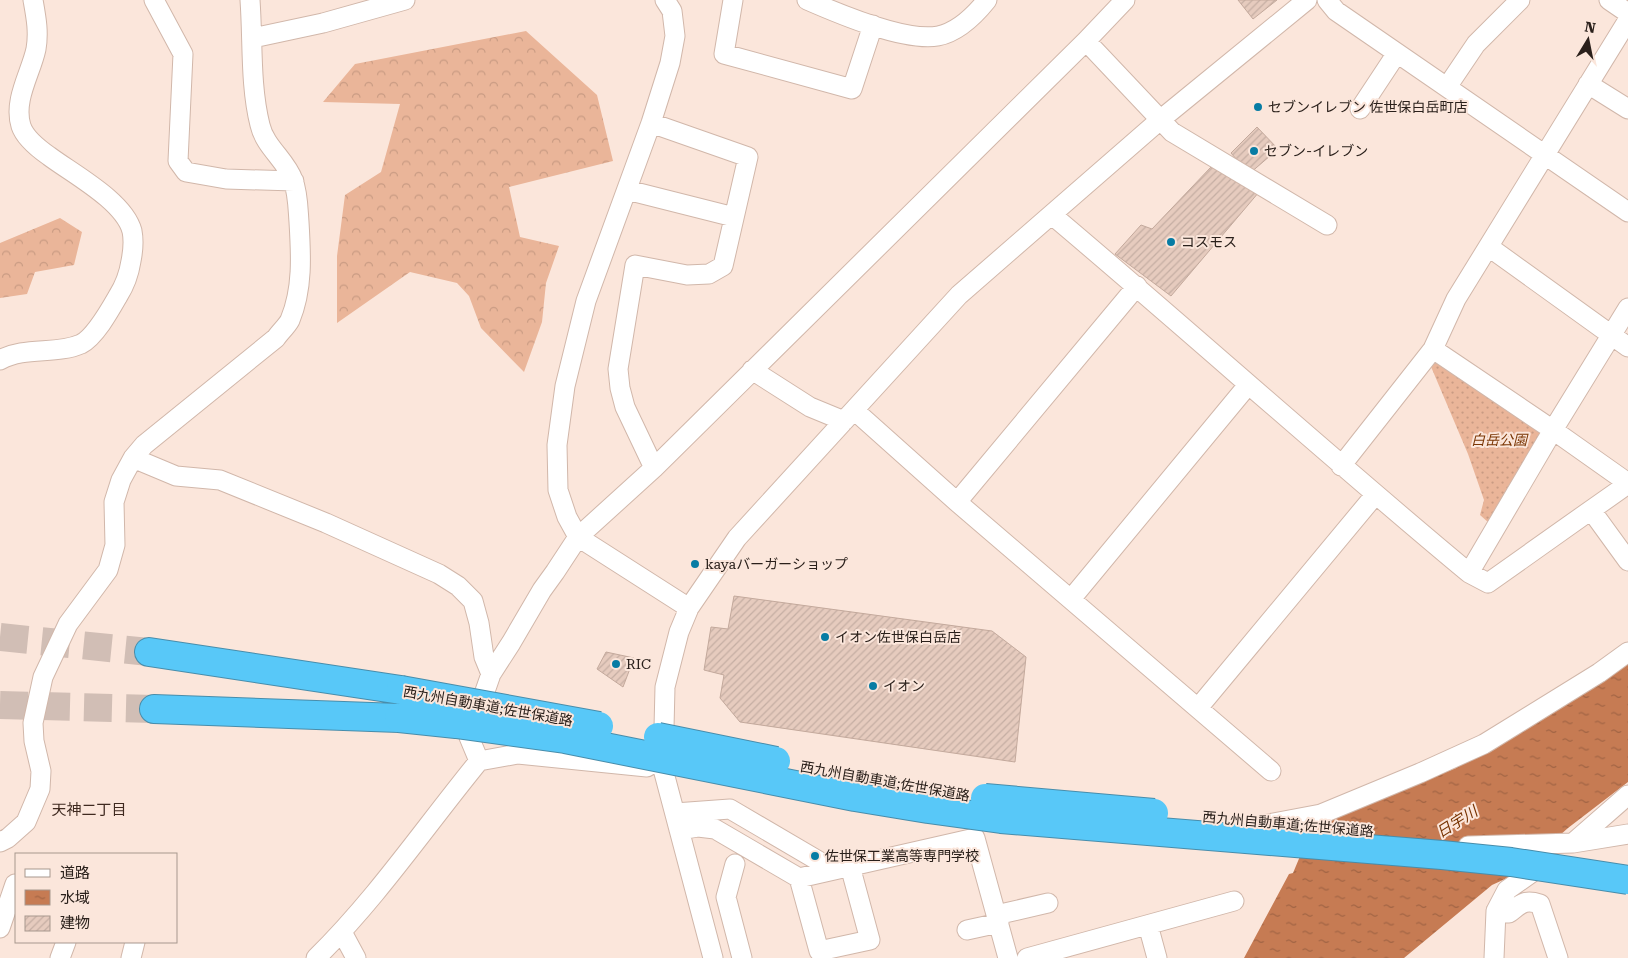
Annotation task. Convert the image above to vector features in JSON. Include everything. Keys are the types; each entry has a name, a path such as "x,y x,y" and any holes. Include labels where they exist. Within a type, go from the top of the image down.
{"highway":[{"name":"西九州自動車道;佐世保道路","path":"149,652 401,690 596,725 854,778 917,789 998,800 1287,822 1448,838 1628,862"},
{"name":"西九州自動車道;佐世保道路","path":"154,709 399,718 456,724 565,739 855,797 992,818 1442,855 1511,862 1628,880"}],"street":[{"path":"0,360 10,354 64,348 82,343 93,334 123,289 129,273 134,247 132,230 126,218 108,198 41,150 27,137 21,126 20,107 25,79 36,50 38,29 33,0"},
{"path":"154,0 183,54 178,161 186,172 226,179 294,181"},
{"path":"0,842 8,838 26,822 40,789 41,771 34,741 33,723 43,677 68,624 108,570 115,545 114,502 121,480 133,458 144,444 276,338 289,322 297,299 300,266 298,209 294,181 261,129 255,103 250,0"},
{"path":"252,38 323,23 405,0"},
{"path":"733,0 724,54 852,89 872,25"},
{"path":"807,0 872,25 918,37 940,36 962,26 987,0"},
{"path":"479,761 469,738 491,674 542,590 578,537 654,468 1086,41 1125,0"},
{"path":"713,958 663,768 665,687 679,632 689,608 737,538 959,295 1160,120 1307,0"},
{"path":"1327,0 1336,11 1628,212"},
{"path":"1447,87 1476,44 1520,0"},
{"path":"1609,0 1628,13"},
{"path":"672,4 675,36 670,63 651,123 586,301 566,386 557,445 558,490 567,518 578,537 689,608"},
{"path":"1341,466 1433,349 1456,299 1628,20"},
{"path":"1086,41 1172,132 1326,225"},
{"path":"1360,109 1397,53"},
{"path":"1588,84 1628,109"},
{"path":"651,123 748,157 723,266 709,274 687,275 635,265 618,369 625,407 654,468"},
{"path":"627,190 734,217"},
{"path":"1052,215 1137,286 1375,495 1469,573 1488,583 1628,484 1553,430 1433,349"},
{"path":"1489,247 1628,348"},
{"path":"957,502 1137,286"},
{"path":"1469,573 1553,430 1628,308"},
{"path":"752,370 810,407 849,415 957,502 1271,771"},
{"path":"1071,599 1248,385"},
{"path":"133,458 176,476 220,480 326,523 438,574 458,586 473,601 480,623 484,657 491,674"},
{"path":"1198,708 1375,495"},
{"path":"1591,510 1628,561"},
{"path":"1242,829 1321,814 1428,770 1484,744 1599,673 1628,652"},
{"path":"316,958 342,932 389,878 440,809 479,761 518,754 663,768 890,796 1242,829 1479,847 1573,844 1628,834"},
{"path":"1494,958 1496,912 1507,890 1573,844 1628,795"},
{"path":"677,821 730,809 842,868 870,940 819,951 799,878"},
{"path":"677,821 698,827 716,829 799,878 975,838 1008,958"},
{"path":"735,864 726,897 742,958"},
{"path":"0,928 14,884"},
{"path":"1027,958 1234,901"},
{"path":"1496,912 1509,914 1523,902 1532,901 1540,904 1558,958"},
{"path":"967,930 1048,903"},
{"path":"1148,925 1157,958"},
{"path":"342,932 356,958"},
{"path":"60,958 66,943"},
{"path":"131,958 135,943"}],"green space":[{"path":"526,31 597,95 613,161 509,187 520,237 559,246 546,283 542,322 524,372 481,328 469,296 457,283 410,272 337,323 337,256 345,195 381,172 400,104 323,102 355,64"},
{"path":"60,218 82,232 74,265 35,272 27,294 0,298 0,243"},
{"name":"白岳公園","path":"1435,357 1544,431 1489,523 1480,515 1484,500 1468,454 1429,362"}],"water":[{"name":"日宇川","path":"1628,658 1628,782 1568,828 1516,874 1492,885 1404,958 1244,958 1289,874 1293,873 1311,830 1330,818 1456,768 1535,722"}],"building":[{"path":"1238,0 1277,0 1253,19"},
{"name":"セブン-イレブン","path":"1257,127 1278,149 1249,174 1231,153"},
{"name":"コスモス","path":"1211,167 1259,192 1171,296 1115,254 1141,225 1152,229"},
{"name":"イオン","path":"734,596 992,631 1026,657 1015,762 740,722 720,698 724,675 704,670 711,627 728,629"},
{"name":"RIC","path":"606,652 634,658 623,687 597,669"}],"tunnel":[{"path":"0,637 149,652"},
{"path":"0,705 154,709"}],"place":[{"name":"セブンイレブン 佐世保白岳町店","path":"1258,107"},
{"name":"セブン-イレブン","path":"1254,151"},
{"name":"コスモス","path":"1171,242"},
{"name":"kayaバーガーショップ","path":"695,564"},
{"name":"イオン佐世保白岳店","path":"825,637"},
{"name":"RIC","path":"616,664"},
{"name":"イオン","path":"873,686"},
{"name":"佐世保工業高等専門学校","path":"815,856"}],"district":[{"name":"天神二丁目","path":"89,810"}]}
